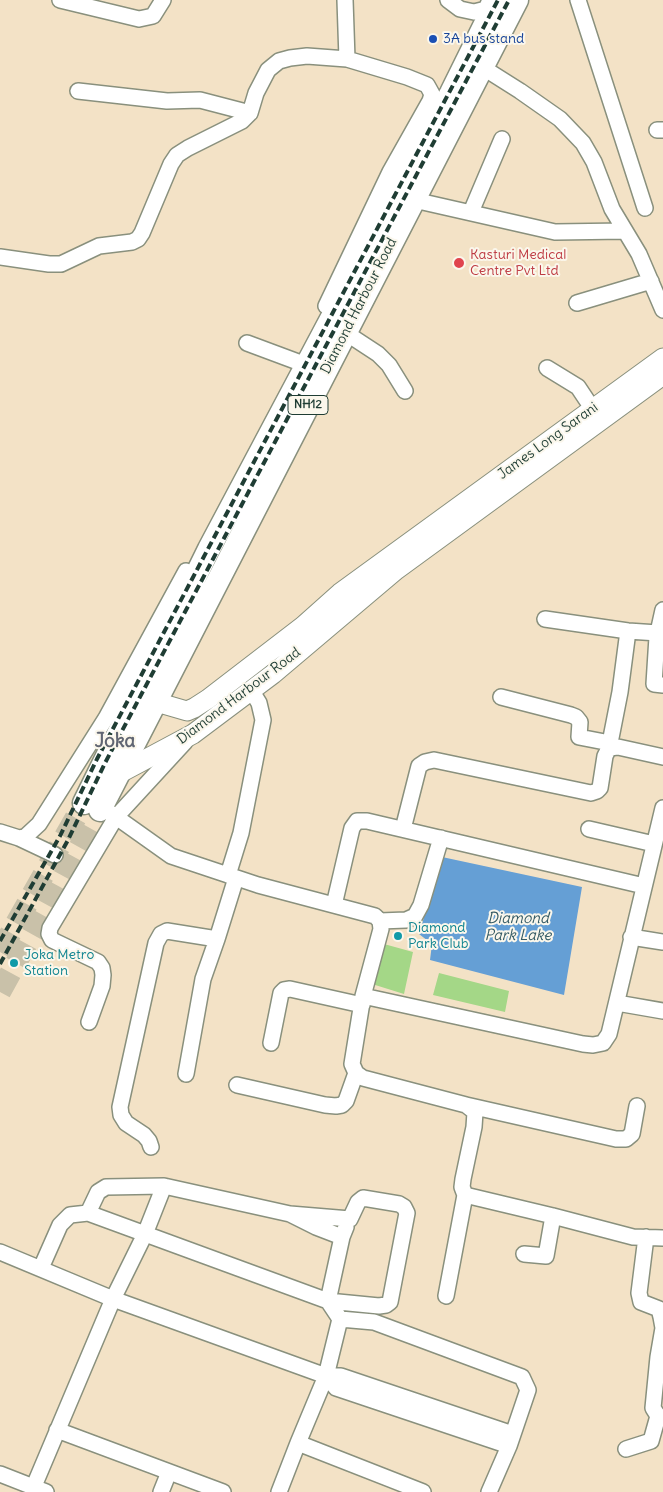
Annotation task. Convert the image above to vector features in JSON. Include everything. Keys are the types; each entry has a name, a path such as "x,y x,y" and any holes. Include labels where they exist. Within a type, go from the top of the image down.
{"highway":[{"name":"Diamond Harbour Road","path":"147,698 209,549 451,92 496,0"},
{"name":"Diamond Harbour Road","path":"98,807 110,772 147,698 346,333 517,0"}],"main road":[{"name":"James Long Sarani","path":"147,698 187,711 208,699 303,626 340,593 663,358"},
{"name":"Diamond Harbour Road","path":"110,772 193,734 274,674 396,570 663,375"}],"street":[{"path":"60,0 139,19 153,16 163,0"},
{"path":"345,0 347,59"},
{"path":"448,0 460,9 474,12 486,9 490,0"},
{"path":"578,0 645,208"},
{"path":"0,257 61,264 99,246 132,242 138,239 171,164 177,155 242,121 250,113 256,93 268,70 279,61 308,56 347,59 427,85 432,94 430,101 390,172 298,362 106,718 39,824 30,834 19,838"},
{"path":"482,67 560,119 583,143 594,162 612,209 639,254 663,310"},
{"path":"78,91 167,101 200,100 250,113"},
{"path":"471,212 502,139"},
{"path":"414,200 555,232 625,231"},
{"path":"577,303 651,281"},
{"path":"346,333 378,354 389,365 405,391"},
{"path":"247,343 298,362"},
{"path":"547,368 578,387 592,408"},
{"path":"663,610 658,633 654,684 663,685"},
{"path":"545,619 628,631 658,633"},
{"path":"403,829 419,766 434,760 591,793 597,791 600,788 605,756 610,746 620,692 628,631"},
{"path":"186,1074 203,979 217,939 232,876 263,720 259,703 251,690"},
{"path":"501,697 571,714 580,722 579,737 610,746 663,757"},
{"path":"89,1022 102,986 102,968 98,962 52,940 49,934 50,928 98,807 193,734"},
{"path":"98,807 171,856 232,876 374,916 380,921 406,920 415,916 421,905 441,838"},
{"path":"271,1043 281,993 284,990 290,989 363,1000 592,1045 604,1043 609,1034 617,1003 644,886 656,852 663,808"},
{"path":"334,905 352,828 357,821 368,821 644,886"},
{"path":"589,829 656,852"},
{"path":"0,832 19,838 56,855"},
{"path":"380,921 381,929 363,1000 352,1064 356,1073 363,1078 466,1105 616,1139 626,1139 632,1134 637,1106"},
{"path":"151,1147 150,1141 144,1135 126,1123 121,1115 120,1107 156,943 161,934 167,931 217,939"},
{"path":"631,937 663,942"},
{"path":"617,1003 663,1011"},
{"path":"237,1085 336,1106 342,1105 346,1101 356,1073"},
{"path":"446,1296 465,1196 462,1187 463,1179 474,1127 475,1112 466,1105"},
{"path":"0,1474 40,1489 57,1430 113,1298 145,1234 164,1186"},
{"path":"88,1213 98,1192 106,1187 164,1186 290,1214 350,1219"},
{"path":"465,1196 553,1216 632,1237 663,1238"},
{"path":"40,1268 60,1226 70,1215 88,1213 328,1300 379,1306 386,1305 390,1302 407,1214 404,1207 399,1204 363,1198 358,1202 342,1237 328,1300 340,1319 326,1376 279,1492"},
{"path":"290,1214 342,1237"},
{"path":"524,1254 546,1256 553,1216"},
{"path":"626,1449 651,1441 660,1417 653,1408 652,1400 663,1328 659,1309 641,1302 638,1293 646,1237"},
{"path":"0,1252 113,1298 326,1376 341,1376 511,1440"},
{"path":"340,1319 374,1322 522,1377 528,1390 511,1440 489,1492"},
{"path":"57,1430 170,1472 183,1485 223,1492"},
{"path":"298,1443 423,1492"},
{"path":"162,1492 170,1472"}],"green space":[{"path":"384,944 413,952 404,994 372,984"},
{"path":"439,973 509,991 505,1012 433,995"}],"water":[{"name":"Diamond Park Lake","path":"442,857 582,887 564,995 430,960 432,944 419,934"}],"tunnel":[{"path":"0,952 84,803"},
{"path":"0,992 100,810"}],"railway":[{"path":"0,941 60,836 97,759 498,0"},
{"path":"0,964 68,840 105,763 509,0"}],"place":[{"name":"3A bus stand","path":"433,39"},
{"name":"Kasturi Medical Centre Pvt Ltd","path":"459,263"},
{"name":"Diamond Park Club","path":"398,936"},
{"name":"Joka Metro Station","path":"14,963"}],"district":[{"name":"Joka","path":"115,742"}]}
